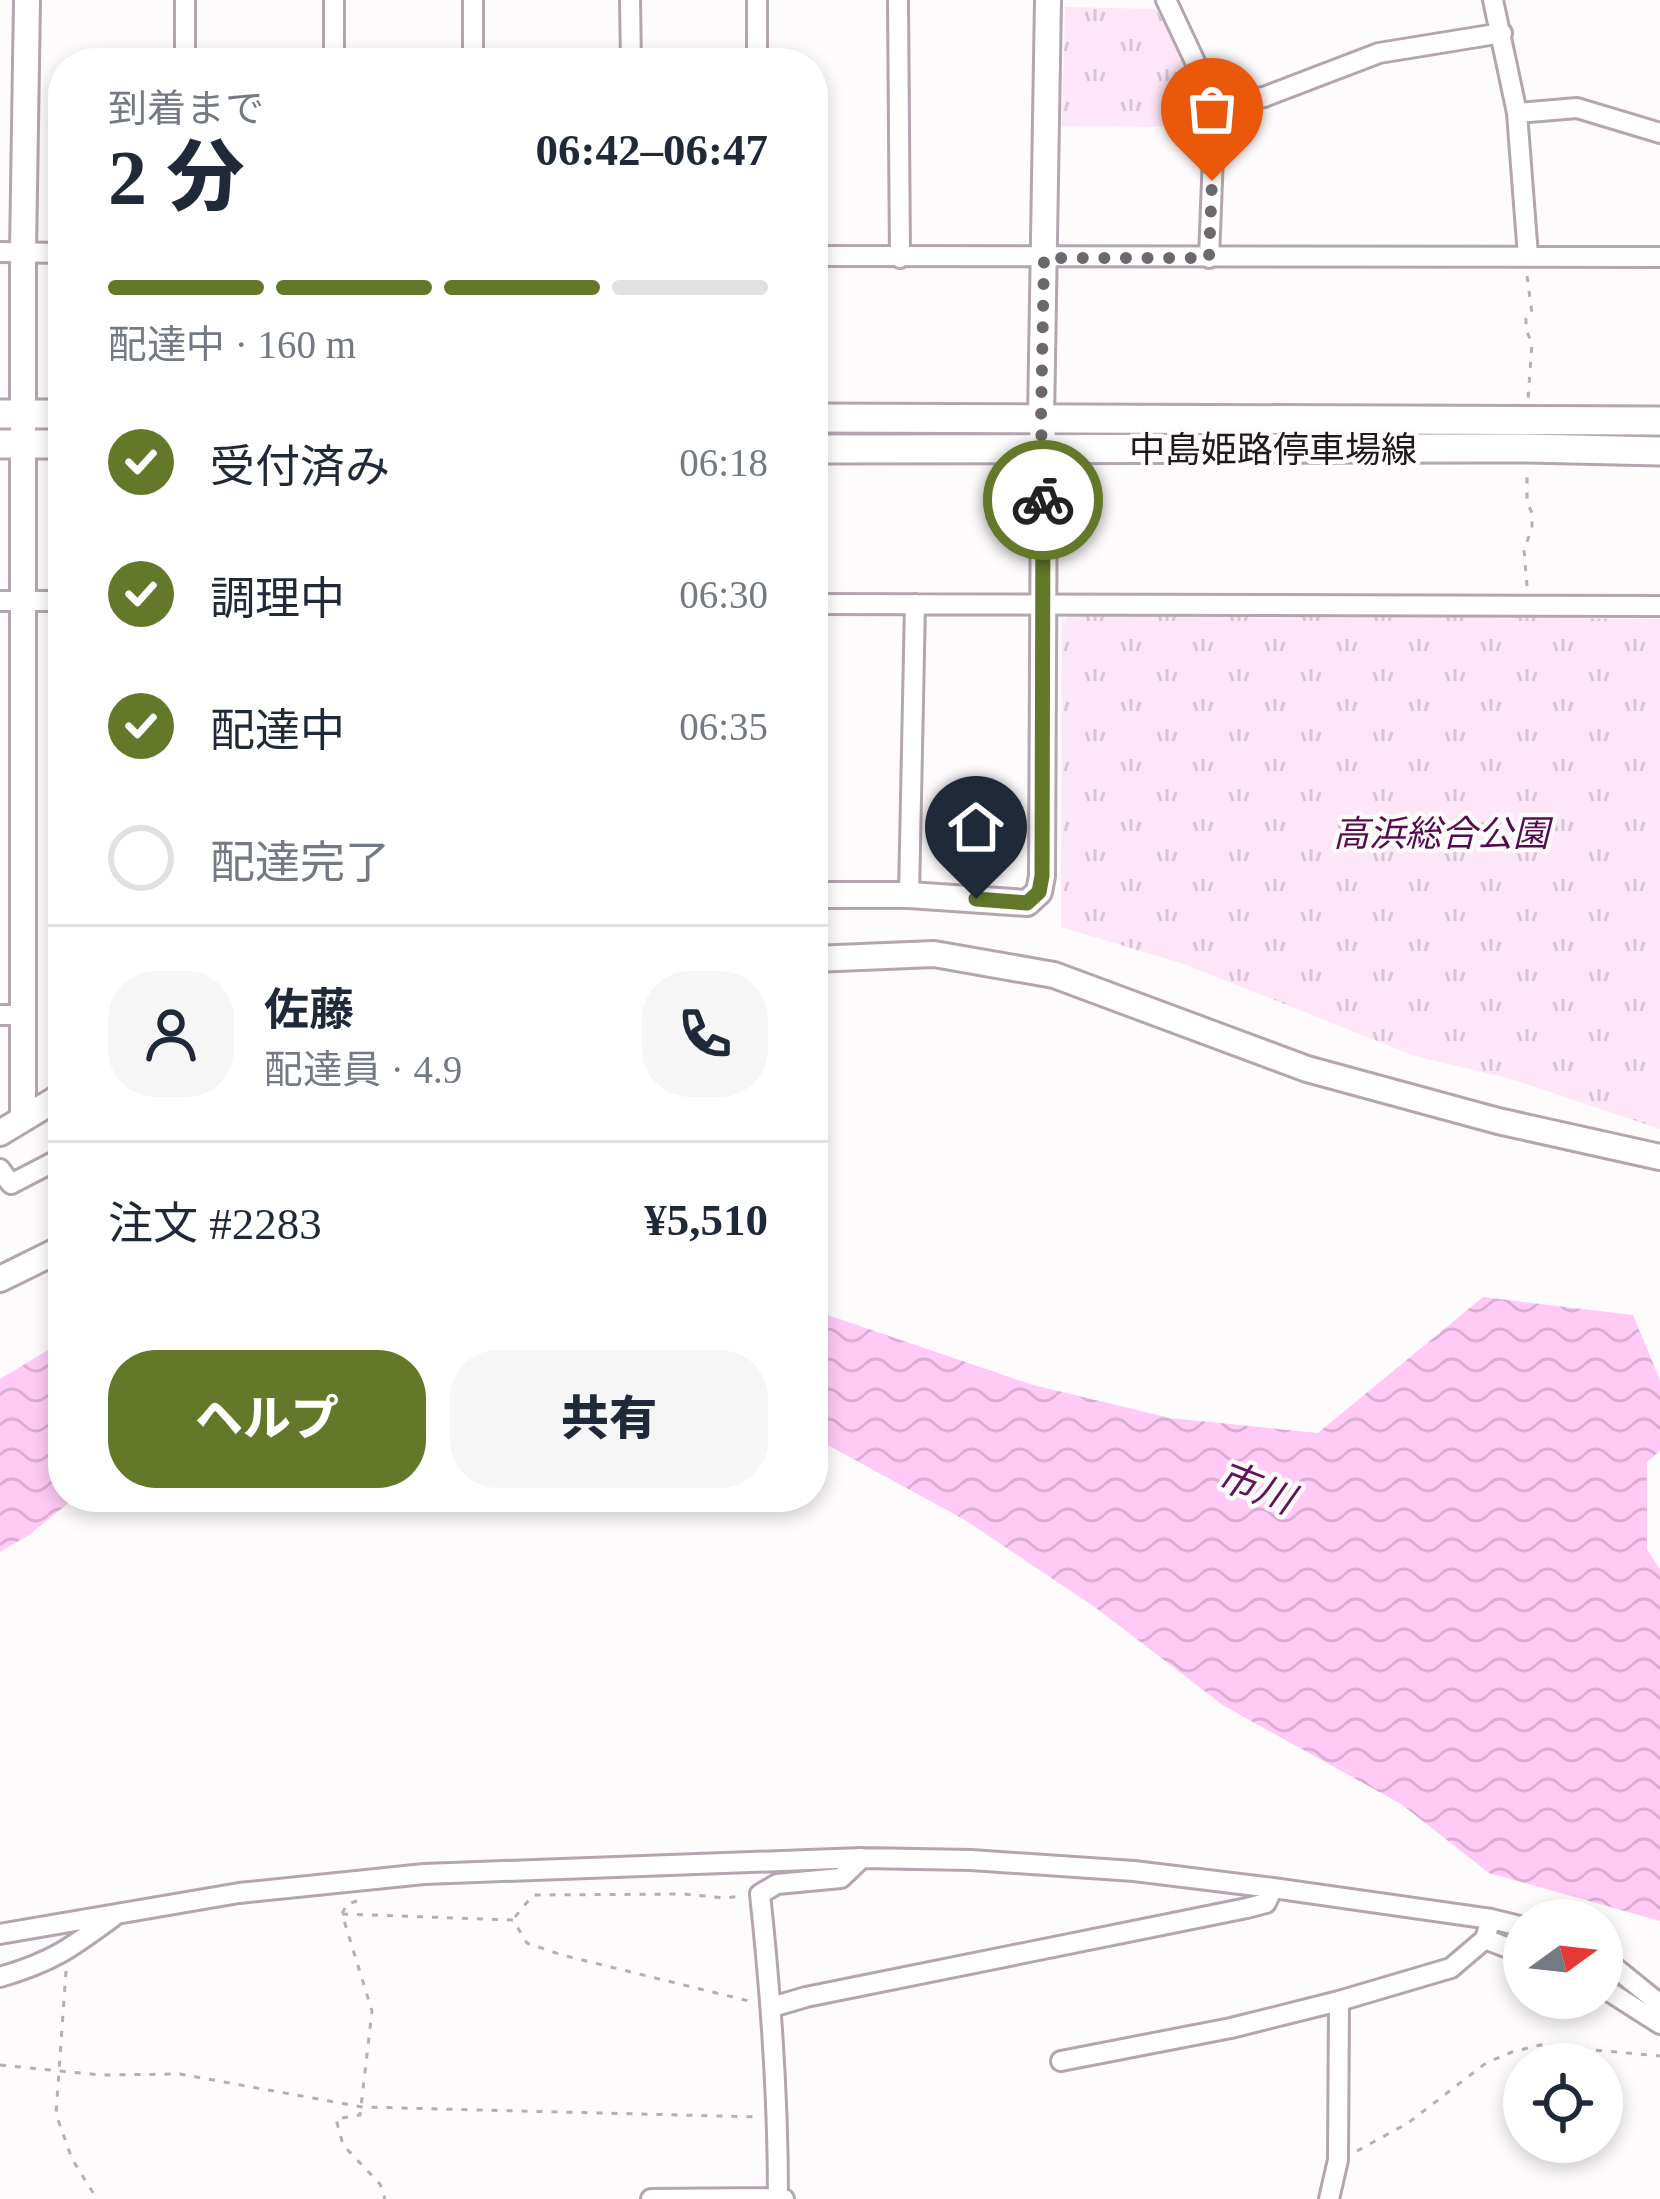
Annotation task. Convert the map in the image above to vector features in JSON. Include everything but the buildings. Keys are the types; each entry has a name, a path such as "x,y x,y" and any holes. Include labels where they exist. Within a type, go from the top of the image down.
{"main road":[{"path":"12,414 48,414"},
{"name":"中島姫路停車場線","path":"828,418 1041,419 1527,435 1660,451"},
{"name":"中島姫路停車場線","path":"828,448 1043,450 1527,435 1660,421"},
{"path":"12,444 48,444"}],"street":[{"path":"23,1119 11,1015 12,252 27,0"},
{"path":"184,0 185,48"},
{"path":"334,0 334,48"},
{"path":"473,0 473,48"},
{"path":"630,0 631,48"},
{"path":"757,0 757,48"},
{"path":"898,0 900,258"},
{"path":"828,895 1027,903 1039,892 1048,0"},
{"path":"1166,0 1215,104 1209,258"},
{"path":"1493,0 1516,113 1528,256"},
{"path":"1215,104 1264,97 1379,53 1502,33"},
{"path":"1516,113 1576,108 1660,133"},
{"path":"12,252 48,253"},
{"path":"828,256 1660,257"},
{"path":"12,601 48,601"},
{"path":"828,604 1660,606"},
{"path":"909,896 915,604"},
{"path":"828,958 934,954 1054,975 1307,1070 1498,1121 1660,1157"},
{"path":"0,1133 48,1104"},
{"path":"0,1169 11,1184 48,1165"},
{"path":"0,1280 48,1256"},
{"path":"651,2199 781,2198 772,2007 760,1894 777,1884 841,1878 862,1858"},
{"path":"0,1934 239,1893 424,1874 862,1858 1134,1871 1273,1888 1503,1928"},
{"path":"772,2007 1247,1908 1266,1903 1273,1888"},
{"path":"0,1977 41,1965 67,1951 117,1914"},
{"path":"1488,1929 1503,1939"},
{"path":"1061,2061 1231,2028 1451,1968 1488,1929"},
{"path":"1623,1974 1660,2004"},
{"path":"1328,2199 1338,2160 1339,2000"},
{"path":"1623,2000 1660,2024"}],"path":[{"path":"1526,606 1524,550 1532,528 1527,502 1532,343 1526,330 1532,313 1528,256"},
{"path":"513,1920 533,1895 725,1898 760,1894"},
{"path":"368,1898 347,1904 342,1914 372,2011 362,2107 360,2116 336,2119 343,2144 380,2184 386,2199"},
{"path":"342,1914 513,1920"},
{"path":"513,1920 527,1943 772,2007"},
{"path":"67,1951 56,2114 72,2159 97,2199"},
{"path":"1338,2160 1408,2123 1486,2063 1512,2052 1540,2045 1660,2056"},
{"path":"0,2065 101,2075 180,2074 362,2107 778,2117"}],"green space":[{"path":"1065,7 1156,9 1201,89 1201,127 1062,126"},
{"name":"高浜総合公園","path":"1071,614 1660,619 1660,1129 1511,1079 1415,1056 1184,964 1061,927 1062,622"}],"water":[{"name":"市川","path":"1483,1297 1633,1315 1660,1380 1660,1451 1647,1462 1647,1550 1660,1569 1660,1921 1623,1911 1623,1899 1582,1899 1489,1873 1401,1804 1224,1706 1096,1608 965,1520 828,1445 828,1315 1033,1385 1170,1418 1318,1433"},
{"path":"48,1350 48,1512 57,1512 0,1552 0,1379"}],"way so far":[{"path":"1043,500 1044,258 1209,258 1212,181"}],"route":[{"path":"976,899 1027,903 1039,892 1042,876 1043,500"}]}
